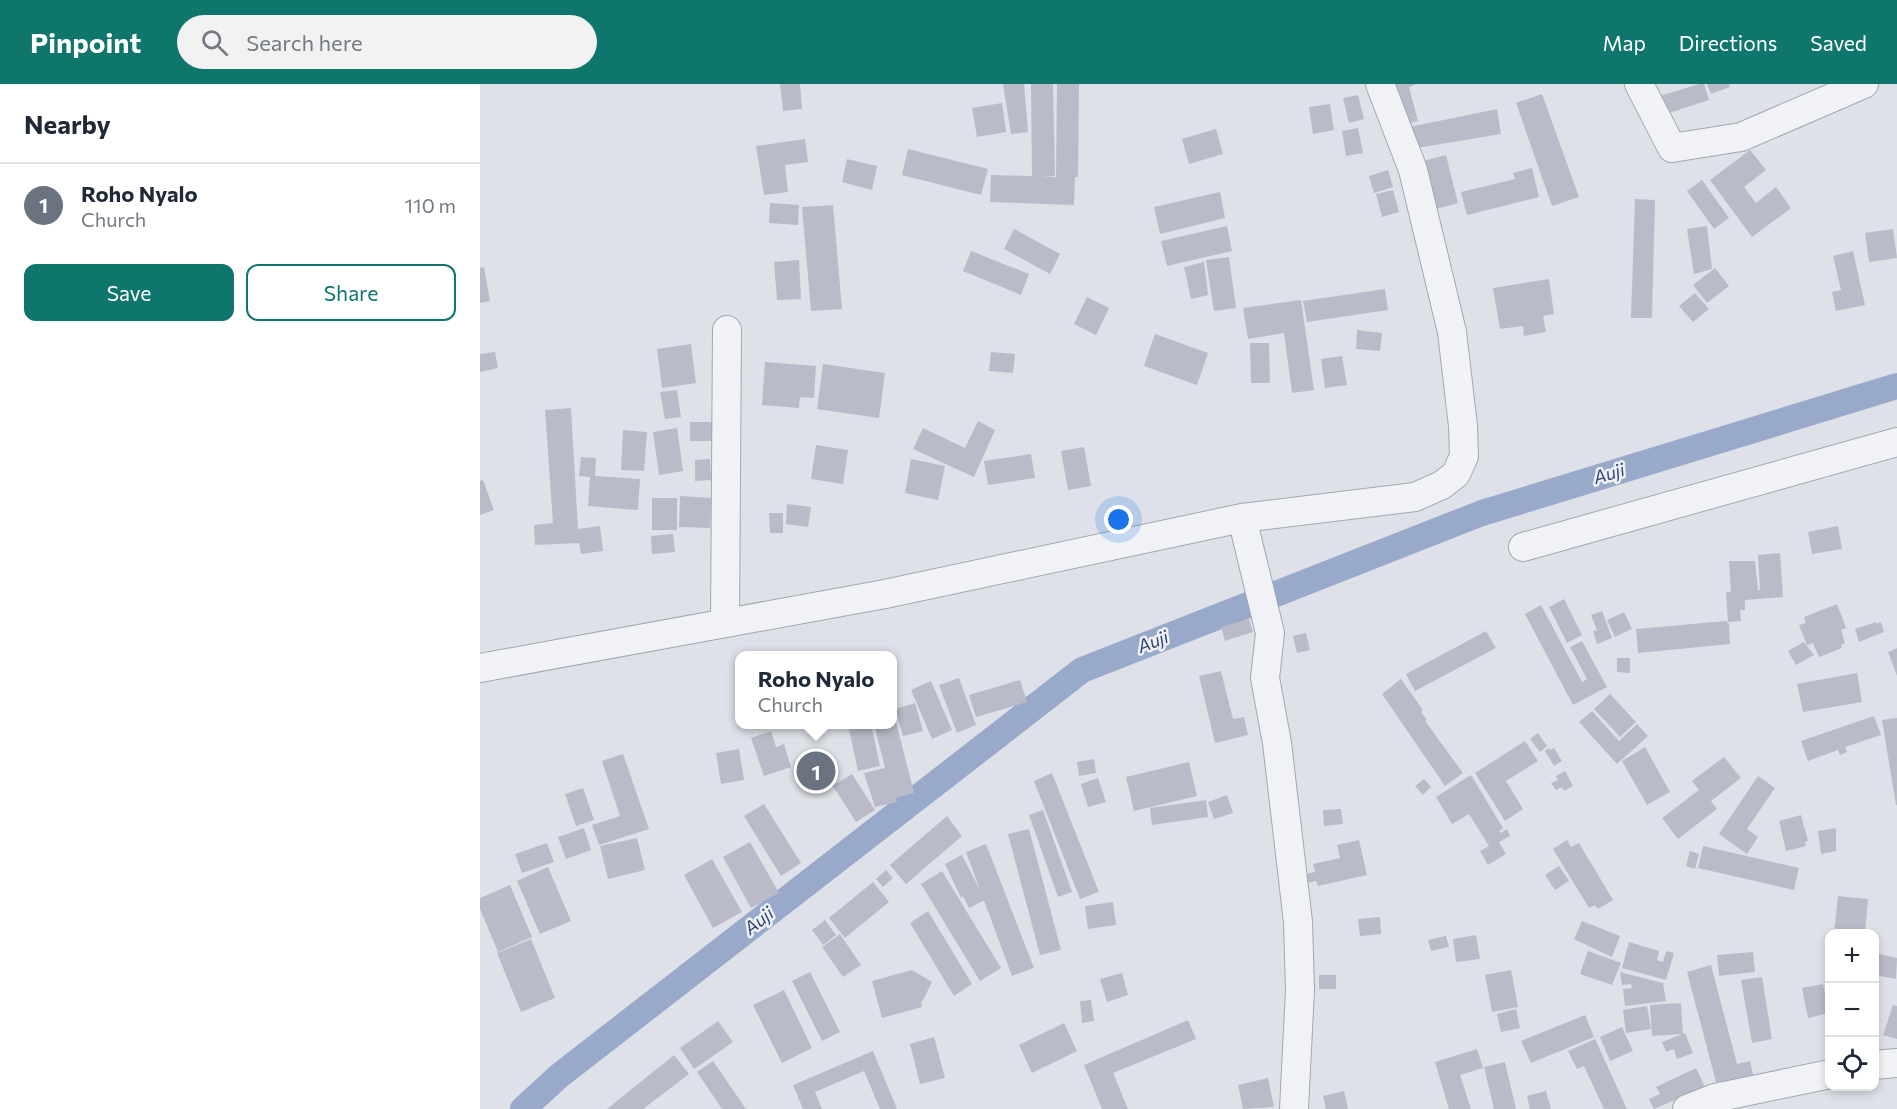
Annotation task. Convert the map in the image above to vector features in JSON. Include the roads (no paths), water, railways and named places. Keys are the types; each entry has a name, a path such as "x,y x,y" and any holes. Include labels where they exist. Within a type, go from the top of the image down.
{"street":[{"path":"480,668 885,594 1242,518 1415,497 1442,485 1455,474 1464,456 1452,332 1413,170 1380,84"},
{"path":"1639,84 1672,148 1741,137 1864,84"},
{"path":"725,622 727,330"},
{"path":"1523,547 1897,442"},
{"path":"1242,518 1270,633 1265,678 1277,743 1300,965 1294,1109"},
{"path":"1879,1065 1897,1063"},
{"path":"1687,1109 1715,1098 1825,1075"}],"waterway":[{"name":"Auji","path":"523,1109 559,1076 1082,670 1482,513 1897,386"}],"place":[{"name":"Roho Nyalo","path":"816,771"}]}
